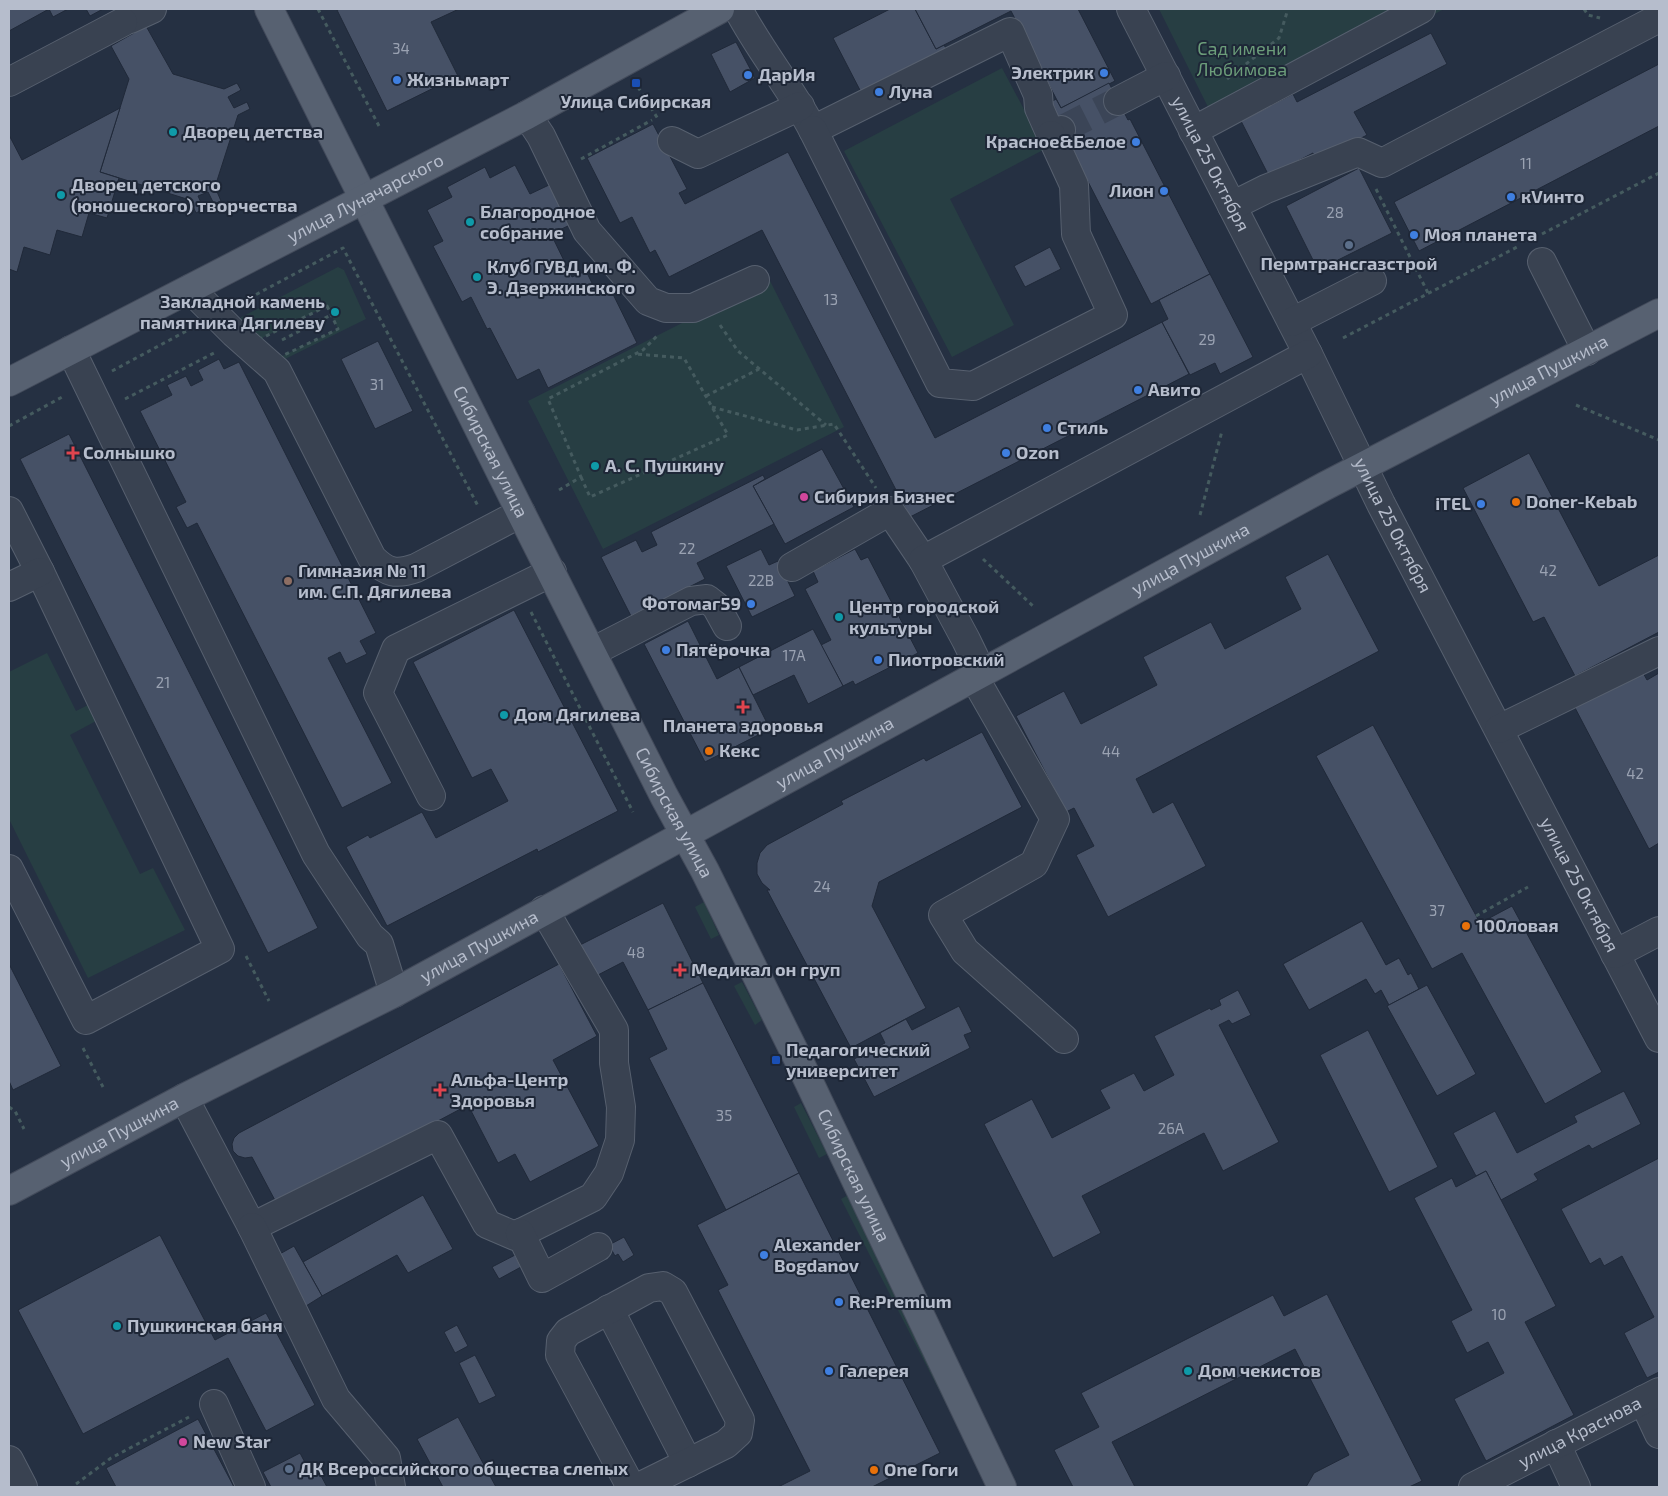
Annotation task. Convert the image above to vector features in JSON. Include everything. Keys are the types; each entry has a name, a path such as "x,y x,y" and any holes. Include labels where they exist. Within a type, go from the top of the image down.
{"main road":[{"name":"Сибирская улица","path":"269,9 521,513 800,1063 996,1486"},
{"name":"улица Луначарского","path":"9,382 527,115 720,9"},
{"name":"улица Пушкина","path":"9,1191 184,1098 394,993 1363,466 1659,313"}],"street":[{"path":"738,9 748,29 814,130 940,383 973,386 1114,314 1076,234 1074,185 1056,133 1038,108 1038,95 1010,32 814,130"},
{"name":"улица 25 Октября","path":"1131,9 1498,730 1659,1038"},
{"path":"1193,131 1421,9"},
{"path":"9,82 135,16"},
{"path":"1232,206 1266,189 1358,152 1382,163 1659,18"},
{"path":"1118,101 1166,76"},
{"path":"672,141 698,154 800,106"},
{"path":"527,115 541,136 588,231 648,301 666,308 694,308 755,280"},
{"path":"1532,253 1587,351"},
{"path":"1292,322 1372,281"},
{"path":"190,289 216,316 254,344 277,371 372,558 382,568 394,572 405,572 416,568 521,513"},
{"path":"71,350 316,854 370,936 379,944 394,993"},
{"path":"923,560 1308,354"},
{"path":"9,511 220,949 86,1020 9,869"},
{"path":"792,567 890,511 923,560 966,640 978,675 1055,819 1034,864 943,915 964,951 1064,1039"},
{"path":"9,587 40,572"},
{"path":"431,796 378,693 396,649 552,572"},
{"path":"592,652 691,600 707,599 716,606 727,626"},
{"path":"1498,730 1659,651"},
{"path":"252,1228 438,1135 487,1224 515,1236 592,1197 609,1174 620,1140 621,1107 614,1063 614,1030 544,910"},
{"path":"1615,954 1659,931"},
{"path":"184,1098 252,1228 336,1399 386,1458 391,1487"},
{"path":"520,1233 542,1278 598,1248"},
{"path":"663,1286 673,1292 740,1420 738,1433 726,1444 688,1463 638,1487 560,1356 561,1341 568,1332 649,1288 663,1286"},
{"path":"609,1309 688,1463"},
{"path":"1651,1396 1659,1434"},
{"name":"улица Краснова","path":"1474,1487 1651,1396"},
{"path":"214,1404 251,1487"},
{"path":"1556,1444 1576,1487"},
{"path":"9,1460 22,1487"}],"path":[{"path":"318,9 380,128"},
{"path":"1225,81 1279,38 1288,9"},
{"path":"638,87 672,141"},
{"path":"558,171 657,118"},
{"path":"1358,152 1428,293"},
{"path":"1540,235 1659,173"},
{"path":"9,426 343,248"},
{"path":"1343,338 1428,293 1532,253"},
{"path":"704,303 738,351 827,425"},
{"path":"327,306 338,329 278,358 254,344 258,340 327,306"},
{"path":"636,354 684,358 728,435 590,498 548,399 643,350 660,334 666,308"},
{"path":"102,411 254,344 331,314"},
{"path":"706,396 760,369"},
{"path":"1200,515 1232,395"},
{"path":"1576,405 1659,440"},
{"path":"712,407 797,430 834,424 890,511"},
{"path":"558,490 581,477"},
{"path":"963,539 1032,606"},
{"path":"1476,916 1528,888"},
{"path":"9,1107 15,1111 24,1129"},
{"path":"76,1484 111,1458 214,1404"}],"green space":[{"name":"Сад имени Любимова","path":"1159,9 1444,9 1219,129"},
{"path":"1002,68 1045,149 950,199 1014,325 952,357 844,151"},
{"path":"338,267 344,270 366,319 281,361 278,358 338,329 327,306 258,340 236,320"},
{"path":"769,279 844,427 603,549 528,401"},
{"path":"47,653 76,711 88,705 96,721 70,735 140,874 153,868 185,930 88,978 9,819 9,672"},
{"path":"704,902 719,935 711,939 695,907"},
{"path":"742,982 762,1020 755,1025 734,986"},
{"path":"801,1103 827,1154 819,1158 794,1107"},
{"path":"848,1195 969,1431 962,1435 841,1199"}],"building":[{"path":"9,9 49,9 9,31"},
{"path":"49,9 68,9 53,17"},
{"path":"86,9 103,9 90,16"},
{"path":"459,9 431,22 458,76 387,111 337,10"},
{"path":"890,9 915,9 936,49 944,45 947,50 862,94 833,38"},
{"path":"915,9 1078,9 1115,81 1061,108 1011,11 936,49"},
{"name":"Дворец детства","path":"146,26 173,74 224,89 237,83 241,90 228,97 234,108 247,102 250,109 238,115 215,187 221,201 214,204 208,192 198,196 204,209 196,213 190,200 100,172 129,79 111,46"},
{"path":"1431,33 1447,64 1354,112 1367,135 1317,161 1313,153 1269,176 1241,121 1293,94 1297,102"},
{"path":"736,42 755,78 730,92 711,54"},
{"path":"1659,64 1659,126 1419,251 1394,202"},
{"path":"1109,83 1128,120 1130,119 1210,274 1151,304 1048,104 1056,99 1061,108"},
{"name":"Дворец детского (юношеского) творчества","path":"120,108 100,172 119,178 107,218 89,213 82,237 57,230 50,255 24,247 17,272 9,269 9,135 22,160"},
{"path":"653,124 687,189 679,193 685,204 788,152 935,438 1162,322 1189,374 910,517 762,230 669,277 655,250 650,253 632,217 620,223 587,158"},
{"path":"515,165 530,194 549,185 570,225 551,234 572,277 586,271 597,293 609,286 637,343 548,388 539,369 517,380 490,328 487,329 471,297 462,302 433,246 443,241 427,210 452,197 447,187 485,167 490,178"},
{"path":"1359,168 1392,233 1318,270 1286,206"},
{"path":"1050,247 1061,269 1025,287 1014,266"},
{"path":"1210,274 1253,357 1220,374 1215,363 1190,375 1162,322 1168,319 1159,300"},
{"path":"378,341 413,411 375,429 341,359"},
{"name":"Гимназия № 11 им. С.П. Дягилева","path":"219,359 224,369 239,362 376,633 360,641 367,654 346,664 340,652 328,658 392,783 342,808 197,523 187,528 176,507 186,502 140,411 172,395 167,385 186,376 191,386 203,380 198,370"},
{"path":"69,434 318,928 268,953 20,459"},
{"name":"Сибирия Бизнес","path":"822,449 854,507 785,544 753,486"},
{"path":"1529,453 1599,586 1659,555 1659,632 1575,676 1544,617 1533,622 1463,488"},
{"path":"763,475 765,479 753,486 774,524 697,563 705,579 631,616 601,557 636,540 642,552 657,545 651,532"},
{"path":"761,549 769,565 778,561 795,596 752,617 726,566"},
{"name":"Центр городской культуры","path":"855,549 861,560 868,557 918,653 855,685 853,681 843,686 821,645 831,640 805,589 818,582 813,571"},
{"path":"1328,554 1379,651 1136,779 1153,813 1173,802 1206,866 1108,917 1076,855 1094,846 1074,808 1066,812 1016,716 1064,691 1081,724 1157,685 1143,657 1211,622 1225,649 1301,609 1285,577"},
{"name":"Дом Дягилева","path":"514,610 618,811 538,852 537,849 387,926 346,847 368,835 370,838 422,812 436,838 508,801 491,769 472,778 413,662"},
{"path":"688,621 717,679 739,667 770,729 705,762 644,644"},
{"path":"813,629 843,686 808,704 794,675 753,695 739,667"},
{"path":"1641,669 1647,680 1659,673 1659,843 1649,849 1573,704"},
{"path":"1373,725 1480,923 1512,906 1602,1072 1545,1104 1462,953 1432,969 1316,756"},
{"path":"982,732 1022,807 879,882 872,906 926,1008 851,1048 767,890 770,890 762,883 757,874 757,863 760,853 767,845 843,804 841,801 924,758 926,761"},
{"path":"663,903 703,983 648,1010 623,962 596,976 580,945"},
{"path":"1362,921 1386,965 1399,958 1408,975 1411,973 1419,989 1389,1005 1381,990 1375,994 1366,979 1309,1010 1283,964"},
{"path":"1362,921 1386,965 1399,958 1408,975 1411,973 1419,989 1389,1005 1381,990 1375,994 1366,979 1309,1010 1283,964"},
{"path":"9,964 61,1066 13,1090 9,1081"},
{"path":"559,964 597,1036 553,1060 599,1146 530,1182 515,1154 498,1163 468,1105 278,1206 252,1157 238,1156 233,1151 232,1144 234,1138 239,1133"},
{"path":"703,983 799,1173 726,1210 649,1058 667,1049 648,1010"},
{"path":"1427,985 1476,1074 1437,1096 1387,1006"},
{"path":"1238,990 1251,1015 1232,1024 1229,1020 1219,1025 1279,1142 1223,1171 1204,1133 1082,1196 1101,1233 1053,1258 984,1124 1032,1099 1052,1138 1110,1108 1100,1090 1134,1073 1144,1091 1174,1075 1154,1036 1210,1008 1211,1010 1221,1005 1219,1000"},
{"path":"959,1006 972,1032 964,1035 970,1048 874,1097 854,1059 885,1043 880,1033 906,1019 912,1030"},
{"path":"1368,1030 1438,1167 1389,1192 1320,1055"},
{"path":"1624,1091 1641,1124 1592,1149 1589,1145 1534,1174 1538,1180 1501,1200 1486,1171 1476,1176 1453,1133 1495,1111 1517,1153 1577,1122 1574,1116"},
{"path":"1659,1158 1659,1372 1647,1378 1624,1333 1654,1317 1622,1256 1604,1266 1600,1258 1590,1264 1561,1209"},
{"path":"1486,1171 1556,1306 1525,1322 1574,1415 1486,1461 1454,1399 1504,1373 1488,1342 1467,1353 1451,1321 1472,1310 1414,1198 1452,1178 1456,1187"},
{"name":"Галерея","path":"799,1173 940,1453 872,1487 778,1487 810,1471 718,1290 728,1285 697,1225"},
{"path":"423,1195 453,1249 408,1273 397,1255 322,1296 303,1262"},
{"name":"Пушкинская баня","path":"160,1235 215,1340 266,1313 315,1405 266,1431 228,1358 83,1434 18,1310"},
{"path":"624,1237 634,1255 623,1262 618,1254 615,1256 609,1245"},
{"path":"294,1246 322,1296 306,1306 278,1255"},
{"path":"515,1255 521,1267 499,1279 492,1267"},
{"name":"Дом чекистов","path":"1327,1294 1422,1481 1409,1487 1306,1487 1314,1473 1349,1455 1295,1349 1112,1442 1135,1487 1073,1487 1054,1450 1099,1427 1081,1393 1273,1295 1284,1316"},
{"path":"457,1325 468,1346 455,1353 444,1332"},
{"path":"475,1355 496,1396 479,1404 459,1363"},
{"path":"458,1417 496,1487 443,1487 417,1439"},
{"name":"New Star","path":"198,1419 234,1487 116,1487 106,1468"},
{"name":"ДК Всероссийского общества слепых","path":"300,1453 311,1474 318,1470 327,1487 271,1487 263,1472"}],"tunnel":[{"path":"1061,130 1118,101"}],"place":[{"name":"Электрик","path":"1104,73"},
{"name":"ДарИя","path":"748,75"},
{"name":"Жизньмарт","path":"397,80"},
{"name":"Улица Сибирская","path":"636,83"},
{"name":"Луна","path":"879,92"},
{"name":"Дворец детства","path":"173,132"},
{"name":"Красное&Белое","path":"1136,142"},
{"name":"Лион","path":"1164,191"},
{"name":"Дворец детского (юношеского) творчества","path":"61,195"},
{"name":"кVинто","path":"1511,197"},
{"name":"Благородное собрание","path":"470,222"},
{"name":"Моя планета","path":"1414,235"},
{"name":"Пермтрансгазстрой","path":"1349,245"},
{"name":"Клуб ГУВД им. Ф. Э. Дзержинского","path":"477,277"},
{"name":"Закладной камень памятника Дягилеву","path":"335,312"},
{"name":"Авито","path":"1138,390"},
{"name":"Стиль","path":"1047,428"},
{"name":"Солнышко","path":"73,453"},
{"name":"Ozon","path":"1006,453"},
{"name":"А. С. Пушкину","path":"595,466"},
{"name":"Сибирия Бизнес","path":"804,497"},
{"name":"Doner-Kebab","path":"1516,502"},
{"name":"iTEL","path":"1481,504"},
{"name":"Гимназия № 11 им. С.П. Дягилева","path":"288,581"},
{"name":"Фотомаг59","path":"751,604"},
{"name":"Центр городской культуры","path":"839,617"},
{"name":"Пятёрочка","path":"666,650"},
{"name":"Пиотровский","path":"878,660"},
{"name":"Планета здоровья","path":"743,707"},
{"name":"Дом Дягилева","path":"504,715"},
{"name":"Кекс","path":"709,751"},
{"name":"100ловая","path":"1466,926"},
{"name":"Медикал он груп","path":"680,970"},
{"name":"Педагогический университет","path":"776,1060"},
{"name":"Альфа-Центр Здоровья","path":"440,1090"},
{"name":"Alexander Bogdanov","path":"764,1255"},
{"name":"Re:Premium","path":"839,1302"},
{"name":"Пушкинская баня","path":"117,1326"},
{"name":"Галерея","path":"829,1371"},
{"name":"Дом чекистов","path":"1188,1371"},
{"name":"New Star","path":"183,1442"},
{"name":"ДК Всероссийского общества слепых","path":"289,1469"},
{"name":"One Гоги","path":"874,1470"}]}
